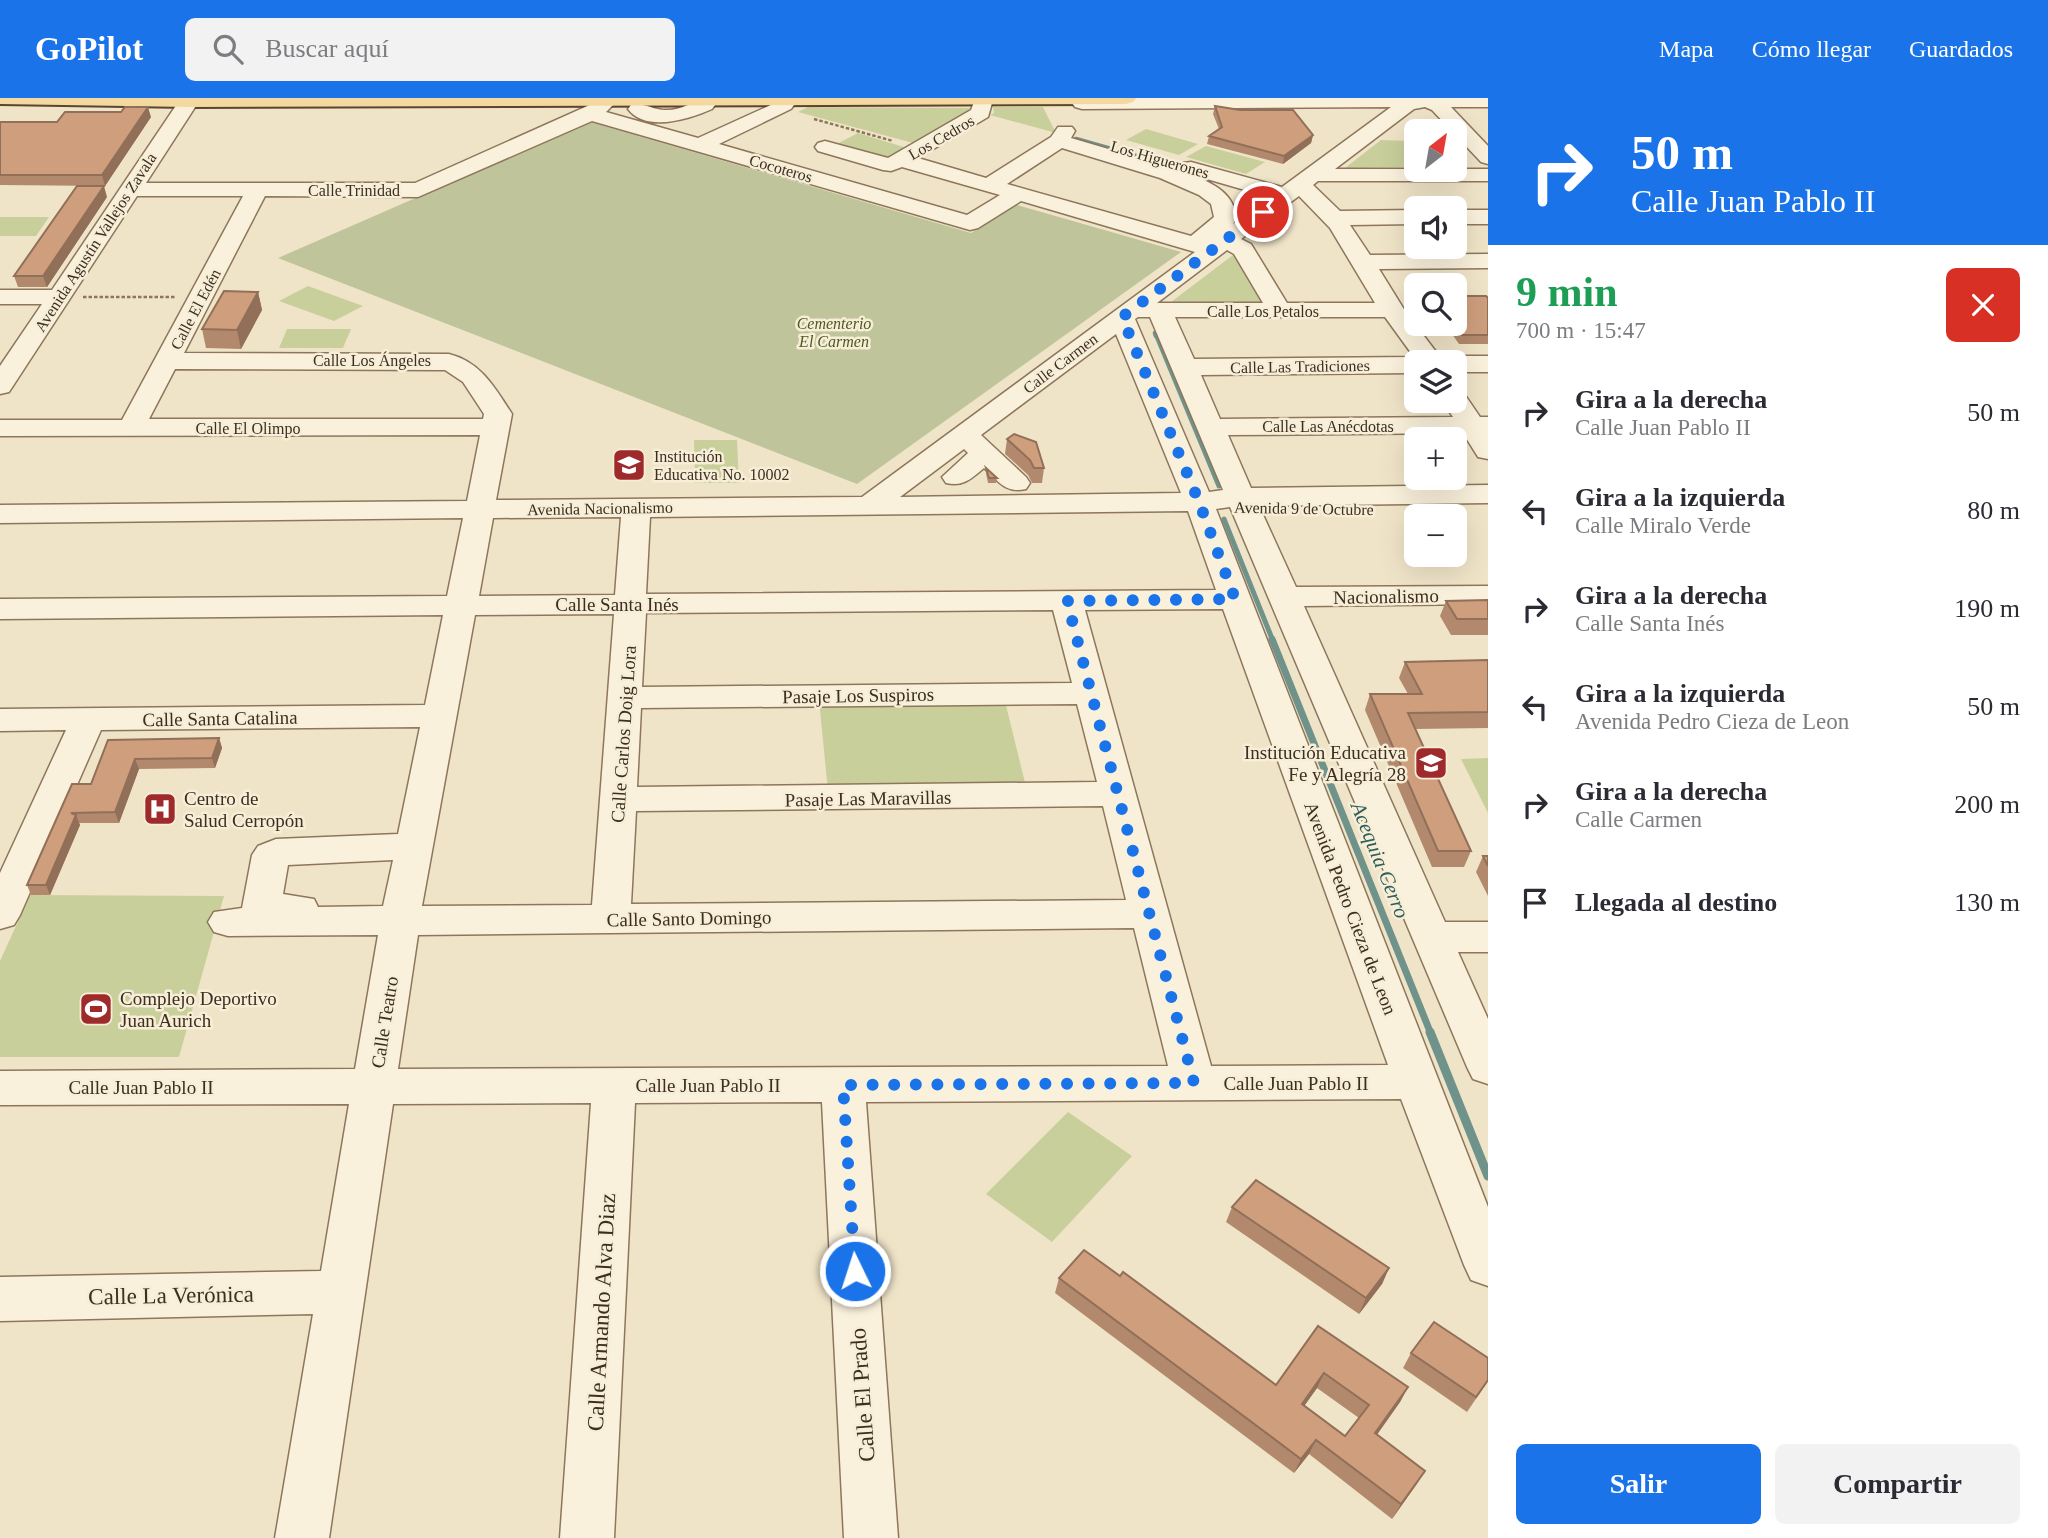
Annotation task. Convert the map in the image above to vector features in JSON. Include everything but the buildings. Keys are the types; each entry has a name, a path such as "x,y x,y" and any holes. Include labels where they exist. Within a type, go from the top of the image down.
{"main road":[{"path":"0,98 1126,98"}],"street":[{"path":"190,100 205,106 597,109 631,105 656,117 681,116 705,105 982,103 1024,100"},
{"name":"Avenida Agustín Vallejos Zavala","path":"0,386 128,189 190,100"},
{"path":"1062,136 1052,100 1488,101"},
{"path":"1420,100 1439,106 1479,138 1488,158"},
{"name":"Calle Carmen","path":"870,505 918,470 975,444 1210,245 1294,188 1407,105 1420,100"},
{"name":"Los Cedros","path":"896,163 981,113 982,103"},
{"path":"701,145 784,105"},
{"name":"Cocoteros","path":"597,109 701,145 970,223 1017,194"},
{"name":"Calle Trinidad","path":"128,189 418,190 597,109"},
{"path":"783,169 857,131"},
{"path":"988,186 1062,136"},
{"path":"1062,136 1159,171 1215,197 1225,210 1225,219 1210,245 1243,250 1280,311"},
{"name":"Los Higuerones","path":"1062,136 1294,188"},
{"name":"Cocoteros","path":"825,147 988,186 1210,245"},
{"path":"1215,197 1294,188 1488,175"},
{"path":"1294,188 1311,191 1422,350"},
{"name":"Calle El Edén","path":"131,428 258,189"},
{"path":"1332,218 1404,217"},
{"path":"1467,217 1488,217"},
{"path":"1363,262 1479,262 1488,283"},
{"path":"0,297 59,297"},
{"name":"Calle Los Petalos","path":"1127,313 1392,310"},
{"path":"1160,311 1488,1067"},
{"name":"Avenida Pedro Cieza de Leon","path":"1127,313 1416,1083 1488,1265"},
{"name":"Calle Los Ángeles","path":"167,361 449,362 463,366 472,375 498,414 497,427"},
{"path":"1467,364 1488,364"},
{"name":"Calle Las Tradiciones","path":"1184,368 1404,365"},
{"path":"1467,412 1480,425 1488,451"},
{"name":"Calle Las Anécdotas","path":"1210,427 1480,425"},
{"path":"481,509 497,427"},
{"name":"Calle El Olimpo","path":"0,428 497,427"},
{"path":"951,489 975,444 1016,483 1044,504"},
{"path":"918,470 951,489 1016,483"},
{"name":"Avenida Nacionalismo","path":"0,514 870,505 951,489 1044,504 1199,502"},
{"name":"Avenida 9 de Octubre","path":"1243,503 1488,494"},
{"name":"Avenida 9 de Octubre","path":"1199,502 1488,509"},
{"name":"Calle Carlos Doig Lora","path":"611,919 636,508"},
{"name":"Calle Teatro","path":"302,1538 402,916 481,509"},
{"name":"Nacionalismo","path":"1284,597 1488,595"},
{"name":"Calle Santa Inés","path":"0,609 1235,599"},
{"path":"1067,601 1194,1083"},
{"name":"Pasaje Los Suspiros","path":"625,698 1091,693"},
{"name":"Calle Santa Catalina","path":"0,720 440,716"},
{"path":"0,915 16,846 89,719"},
{"name":"Pasaje Las Maravillas","path":"619,799 1118,794"},
{"path":"402,916 265,908 261,907 261,903 271,855 276,852 415,846"},
{"name":"Calle Santo Domingo","path":"228,922 402,916 611,919 1151,914"},
{"path":"1433,937 1488,937"},
{"name":"Calle Juan Pablo II","path":"0,1088 1416,1083"},
{"name":"Calle Armando Alva Diaz","path":"587,1538 614,1085"},
{"name":"Calle El Prado","path":"843,1085 871,1538"},
{"name":"Calle La Verónica","path":"0,1299 342,1292"}],"path":[{"path":"857,131 921,148"},
{"path":"115,297 201,297"}],"green space":[{"path":"808,107 974,108 974,112 913,143 798,112"},
{"path":"993,107 1043,107 1056,133 990,115 994,113"},
{"name":"Cementerio El Carmen","path":"590,122 971,233 1017,205 1181,252 857,484 278,258"},
{"path":"1146,129 1198,144 1179,155 1126,140"},
{"path":"858,133 907,148 883,161 833,146"},
{"path":"1381,140 1404,141 1404,167 1345,168"},
{"path":"1206,146 1265,162 1246,174 1186,157"},
{"path":"0,217 49,217 36,236 0,236"},
{"path":"1237,252 1272,308 1167,305"},
{"path":"308,286 363,306 334,321 279,301"},
{"path":"287,329 351,329 343,348 279,348"},
{"path":"694,440 737,440 739,483 695,483"},
{"path":"1004,697 1026,787 828,791 819,700"},
{"path":"1488,758 1488,813 1461,759"},
{"name":"Complejo Deportivo Juan Aurich","path":"30,895 224,896 179,1057 0,1057 0,961"},
{"path":"1068,1112 1132,1156 1052,1242 986,1194"}],"waterway":[{"path":"1076,139 1189,171"},
{"name":"Acequia Cerro","path":"1242,218 1257,205 1260,197"},
{"name":"Acequia Cerro","path":"1156,334 1219,486"},
{"name":"Acequia Cerro","path":"1224,519 1273,641"},
{"name":"Acequia Cerro","path":"1272,639 1431,1034"},
{"name":"Acequia Cerro","path":"1430,1032 1488,1176"}],"place":[{"name":"Institución Educativa No. 10002","path":"629,465"},
{"name":"Institución Educativa Fe y Alegría 28","path":"1431,763"},
{"name":"Centro de Salud Cerropón","path":"160,809"},
{"name":"Complejo Deportivo Juan Aurich","path":"96,1009"}],"route":[{"path":"855,1271 843,1085 1194,1083 1067,601 1235,599 1199,502 1122,317 1263,212"}]}
